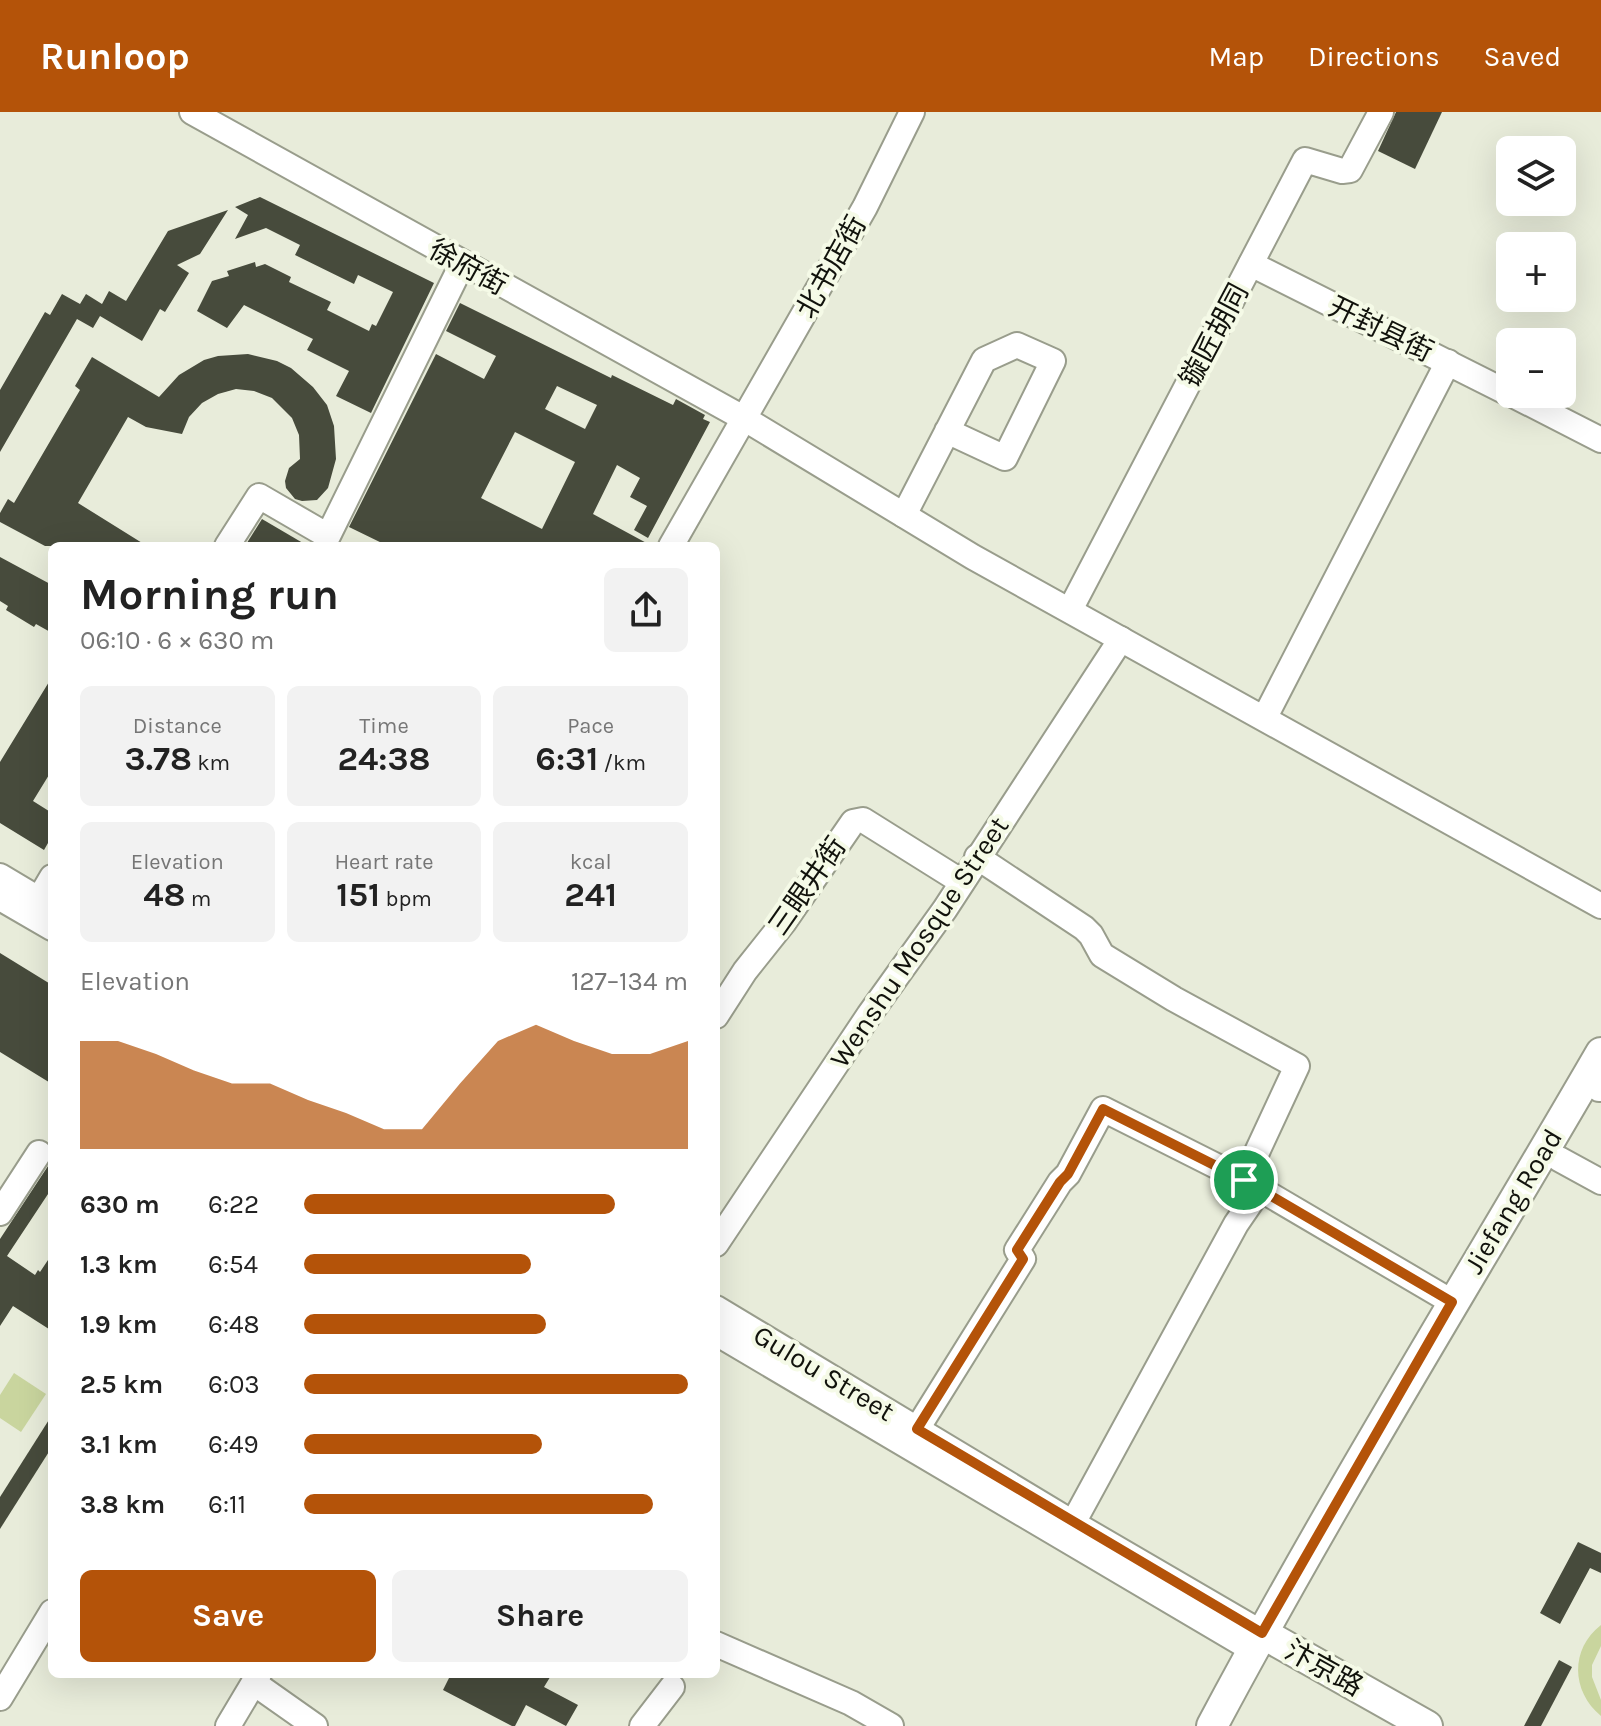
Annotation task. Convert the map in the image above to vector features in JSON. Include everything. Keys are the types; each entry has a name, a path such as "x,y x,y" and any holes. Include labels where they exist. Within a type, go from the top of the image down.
{"main road":[{"name":"Jiefang Road","path":"1236,1726 1266,1646 1452,1302 1601,1053"},
{"name":"Jiefang Road","path":"1212,1726 1266,1646 1600,1088"},
{"name":"汴京路","path":"1266,1646 1386,1726"},
{"name":"汴京路","path":"1266,1646 1427,1726"}],"street":[{"name":"徐府街","path":"192,112 745,419 973,557 1601,906"},
{"name":"北书店街","path":"673,542 865,207 912,112"},
{"name":"镟匠胡同","path":"1070,610 1305,160 1342,171 1350,170 1381,112"},
{"path":"230,542 259,496 328,536 462,264"},
{"name":"开封县街","path":"1251,264 1496,387"},
{"path":"904,515 947,431 984,360 1017,345 1053,361 1005,458 947,431"},
{"path":"1265,717 1448,362"},
{"name":"开封县街","path":"1538,408 1601,440"},
{"name":"Wenshu Mosque Street","path":"720,1238 962,882 1121,639"},
{"name":"三眼井街","path":"720,1010 853,822 863,820 962,882"},
{"path":"977,857 1084,928 1102,955 1174,999 1297,1066 1236,1224 1073,1523"},
{"path":"0,876 45,903"},
{"path":"0,898 48,926"},
{"path":"917,1429 1023,1259 1017,1250 1068,1174 1103,1109 1252,1184 1452,1302"},
{"path":"0,1213 39,1153"},
{"path":"1559,1159 1601,1182"},
{"name":"Gulou Street","path":"720,1310 1073,1523 1266,1646"},
{"name":"Gulou Street","path":"720,1335 1266,1646"},
{"path":"0,1698 48,1619"},
{"path":"720,1646 851,1703 891,1726"},
{"path":"228,1726 257,1678 315,1726"},
{"path":"642,1726 672,1687"}],"green space":[{"path":"14,1373 46,1394 21,1432 0,1418 0,1395"},
{"path":"1601,1625 1601,1646 1592,1665 1592,1677 1601,1700 1601,1716 1584,1695 1578,1670 1584,1646"}],"building":[{"path":"1396,112 1442,112 1415,169 1378,151"},
{"path":"260,197 434,283 371,413 336,396 349,371 307,350 313,339 244,305 227,328 197,311 212,281 229,276 227,271 255,262 256,267 265,264 291,277 289,282 331,302 327,310 369,331 372,324 376,326 393,292 358,275 354,284 295,255 300,245 266,228 235,239 248,215 235,207"},
{"path":"228,210 200,254 177,265 189,273 165,312 160,309 142,341 100,316 93,328 77,319 0,452 0,390 45,312 50,315 62,294 80,304 86,294 102,304 109,291 126,301 168,231"},
{"path":"460,303 611,378 612,375 673,405 676,399 705,415 703,419 710,422 648,538 634,530 647,506 630,497 640,478 617,465 593,514 645,542 380,542 349,527 436,354 484,379 496,356 446,331","holes":["557,386 597,405 585,429 545,409","515,432 575,462 542,529 481,498"]},
{"path":"248,354 277,361 291,368 313,387 327,405 334,426 336,459 328,488 317,500 295,499 286,488 289,468 300,459 299,435 292,418 272,398 254,391 236,389 202,403 189,417 182,434 146,427 128,417 78,503 141,542 48,542 45,546 0,522 0,513 8,499 14,503 80,390 75,386 92,357 159,397 179,375 204,360"},
{"path":"262,519 301,542 248,542"},
{"path":"0,557 48,583 48,631 36,624 34,627 6,610 8,606 0,601"},
{"path":"48,684 48,777 33,801 48,810 48,843 44,850 0,823 0,762"},
{"path":"0,953 48,983 48,1082 0,1052"},
{"path":"48,1166 48,1194 7,1256 35,1275 48,1260 48,1328 13,1306 0,1326 0,1239"},
{"path":"48,1421 48,1453 0,1529 0,1497"},
{"path":"1578,1542 1601,1553 1601,1573 1590,1568 1560,1624 1540,1613"},
{"path":"1559,1660 1572,1667 1541,1726 1524,1726"},
{"path":"449,1678 550,1678 544,1687 578,1705 566,1726 526,1705 515,1726 512,1726 443,1690"}],"route":[{"path":"1103,1109 1244,1180 1452,1302 1262,1633 917,1429 1023,1259 1017,1250 1068,1174 1103,1109"}]}
